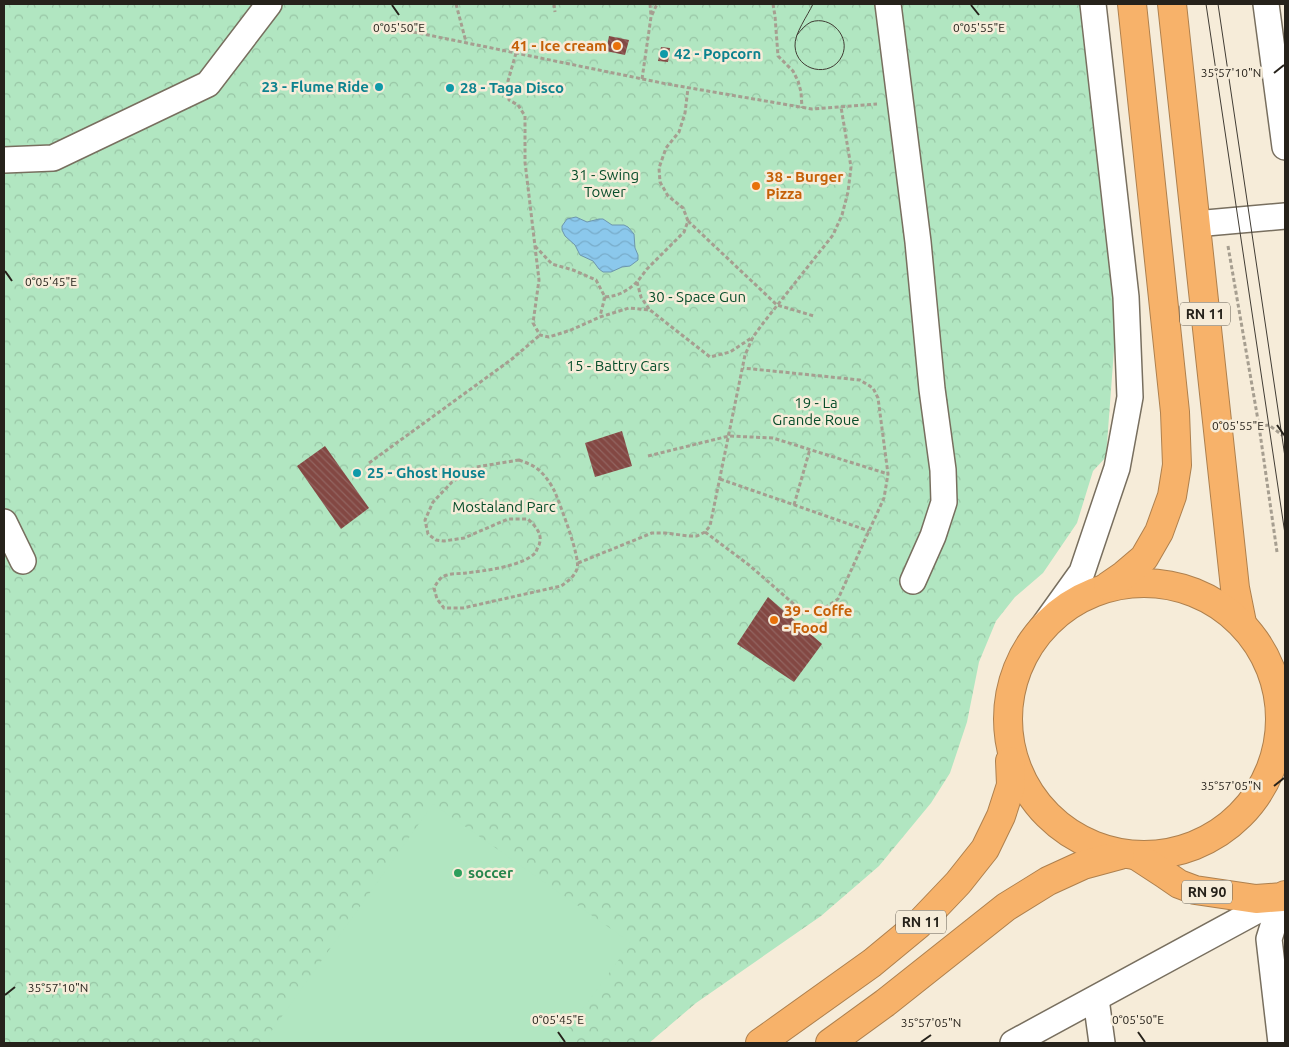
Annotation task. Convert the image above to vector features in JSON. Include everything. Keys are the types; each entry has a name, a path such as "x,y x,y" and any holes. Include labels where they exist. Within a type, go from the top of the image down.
{"highway":[{"name":"RN 11","path":"1104,588 1124,576 1144,558 1159,532 1172,496 1177,465 1175,412 1132,4"},
{"name":"RN 11","path":"1172,4 1235,588 1249,631"},
{"path":"1249,631 1275,679 1281,722 1273,765 1252,803 1220,833 1180,852 1128,856 1081,842 1048,818 1024,787 1010,749 1007,708 1017,667 1039,632 1068,605 1104,588 1141,582 1178,586 1212,600 1249,631 1285,657"},
{"name":"RN 11","path":"760,1043 872,963 918,925 958,883 985,849 1001,816 1011,785 1010,749"},
{"name":"RN 11","path":"830,1043 885,1003 1006,907 1048,881 1083,865 1128,856"},
{"name":"RN 90","path":"1128,856 1179,884 1202,892 1256,899 1284,896"}],"street":[{"path":"4,160 53,158 208,84 269,4"},
{"path":"888,4 918,242 932,389 944,478 944,502 933,536 913,581"},
{"path":"1039,632 1082,572 1117,468 1130,396 1126,297 1093,4"},
{"path":"1266,4 1285,147"},
{"path":"1195,224 1285,216"},
{"path":"4,522 23,561"},
{"path":"1202,892 1215,897 1222,910 1222,918 1211,936"},
{"path":"1013,1043 1284,896"},
{"path":"1281,1043 1270,939 1284,896"},
{"path":"1096,999 1102,1043"}],"path":[{"path":"456,4 466,42"},
{"path":"554,4 554,12"},
{"path":"642,79 651,17 650,4"},
{"path":"651,17 657,4"},
{"path":"773,4 778,56 793,71 798,81 802,108"},
{"path":"394,28 642,79 812,110 900,102"},
{"path":"516,53 508,81 509,100 518,105 525,116 525,162 539,280 533,323 540,335 550,338 600,317 629,308 650,310"},
{"path":"688,88 685,113 679,132 666,148 659,168 660,182 668,196 683,208 688,221 777,305 814,316"},
{"path":"578,563 652,533 697,536 705,532 710,526 745,355 753,337 834,235 842,215 848,192 851,168 841,107"},
{"path":"606,297 626,292 637,282 647,269 684,232 688,221"},
{"path":"1224,221 1277,552"},
{"path":"534,245 552,264 573,270 596,280 606,297 600,317"},
{"path":"637,282 641,297 650,310 710,357 730,352 753,337"},
{"path":"369,463 512,359 540,335"},
{"path":"705,532 749,565 803,612 820,612 838,599 884,498 888,474 878,398 873,388 860,380 743,368"},
{"path":"1258,426 1269,425 1282,435 1285,434"},
{"path":"648,456 729,436 773,438 888,474"},
{"path":"794,505 810,449"},
{"path":"519,460 530,464 542,472 554,491 576,551 578,563 570,580 561,586 463,608 444,608 437,599 434,588 439,579 449,574 466,574 524,561 536,552 540,541 538,530 528,519 508,519 464,538 444,541 436,540 428,534 425,520 433,502 452,482 476,467 519,460"},
{"path":"720,479 869,531"}],"green space":[{"name":"Mostaland Parc","path":"4,4 1085,4 1118,296 1106,457 1093,471 1077,523 1043,573 1015,597 996,621 979,662 967,722 950,773 931,803 879,866 821,916 696,1003 649,1043 4,1043"},
{"name":"soccer","path":"433,804 631,943 558,1043 263,1043"}],"water":[{"path":"576,217 587,222 603,219 612,225 628,227 634,234 638,260 630,266 611,272 603,272 593,261 580,255 575,245 565,236 562,230 562,226 567,219"}],"building":[{"name":"41 - Ice cream","path":"609,36 629,40 625,55 606,51"},
{"name":"42 - Popcorn","path":"661,47 670,48 668,62 658,61"},
{"path":"622,431 632,466 595,477 585,443"},
{"path":"325,446 369,508 341,529 297,466"},
{"name":"39 - Coffe - Food","path":"768,597 822,644 794,682 737,644"}],"tram line":[{"path":"797,35 799,33 800,31 805,26 811,22 826,22 837,29 841,35 844,42 842,56 837,63 823,70 807,66 797,55 795,41 797,36 799,30 813,4"},
{"path":"1206,4 1285,534"},
{"path":"1218,4 1285,457"}],"place":[{"name":"41 - Ice cream","path":"617,46"},
{"name":"42 - Popcorn","path":"664,54"},
{"name":"23 - Flume Ride","path":"379,87"},
{"name":"28 - Taga Disco","path":"450,88"},
{"name":"38 - Burger Pizza","path":"756,186"},
{"name":"25 - Ghost House","path":"357,473"},
{"name":"39 - Coffe - Food","path":"774,620"},
{"name":"soccer","path":"458,873"}],"park label":[{"name":"31 - Swing Tower","path":"605,184"},
{"name":"30 - Space Gun","path":"697,297"},
{"name":"15 - Battry Cars","path":"618,366"},
{"name":"19 - La Grande Roue","path":"816,412"}]}
